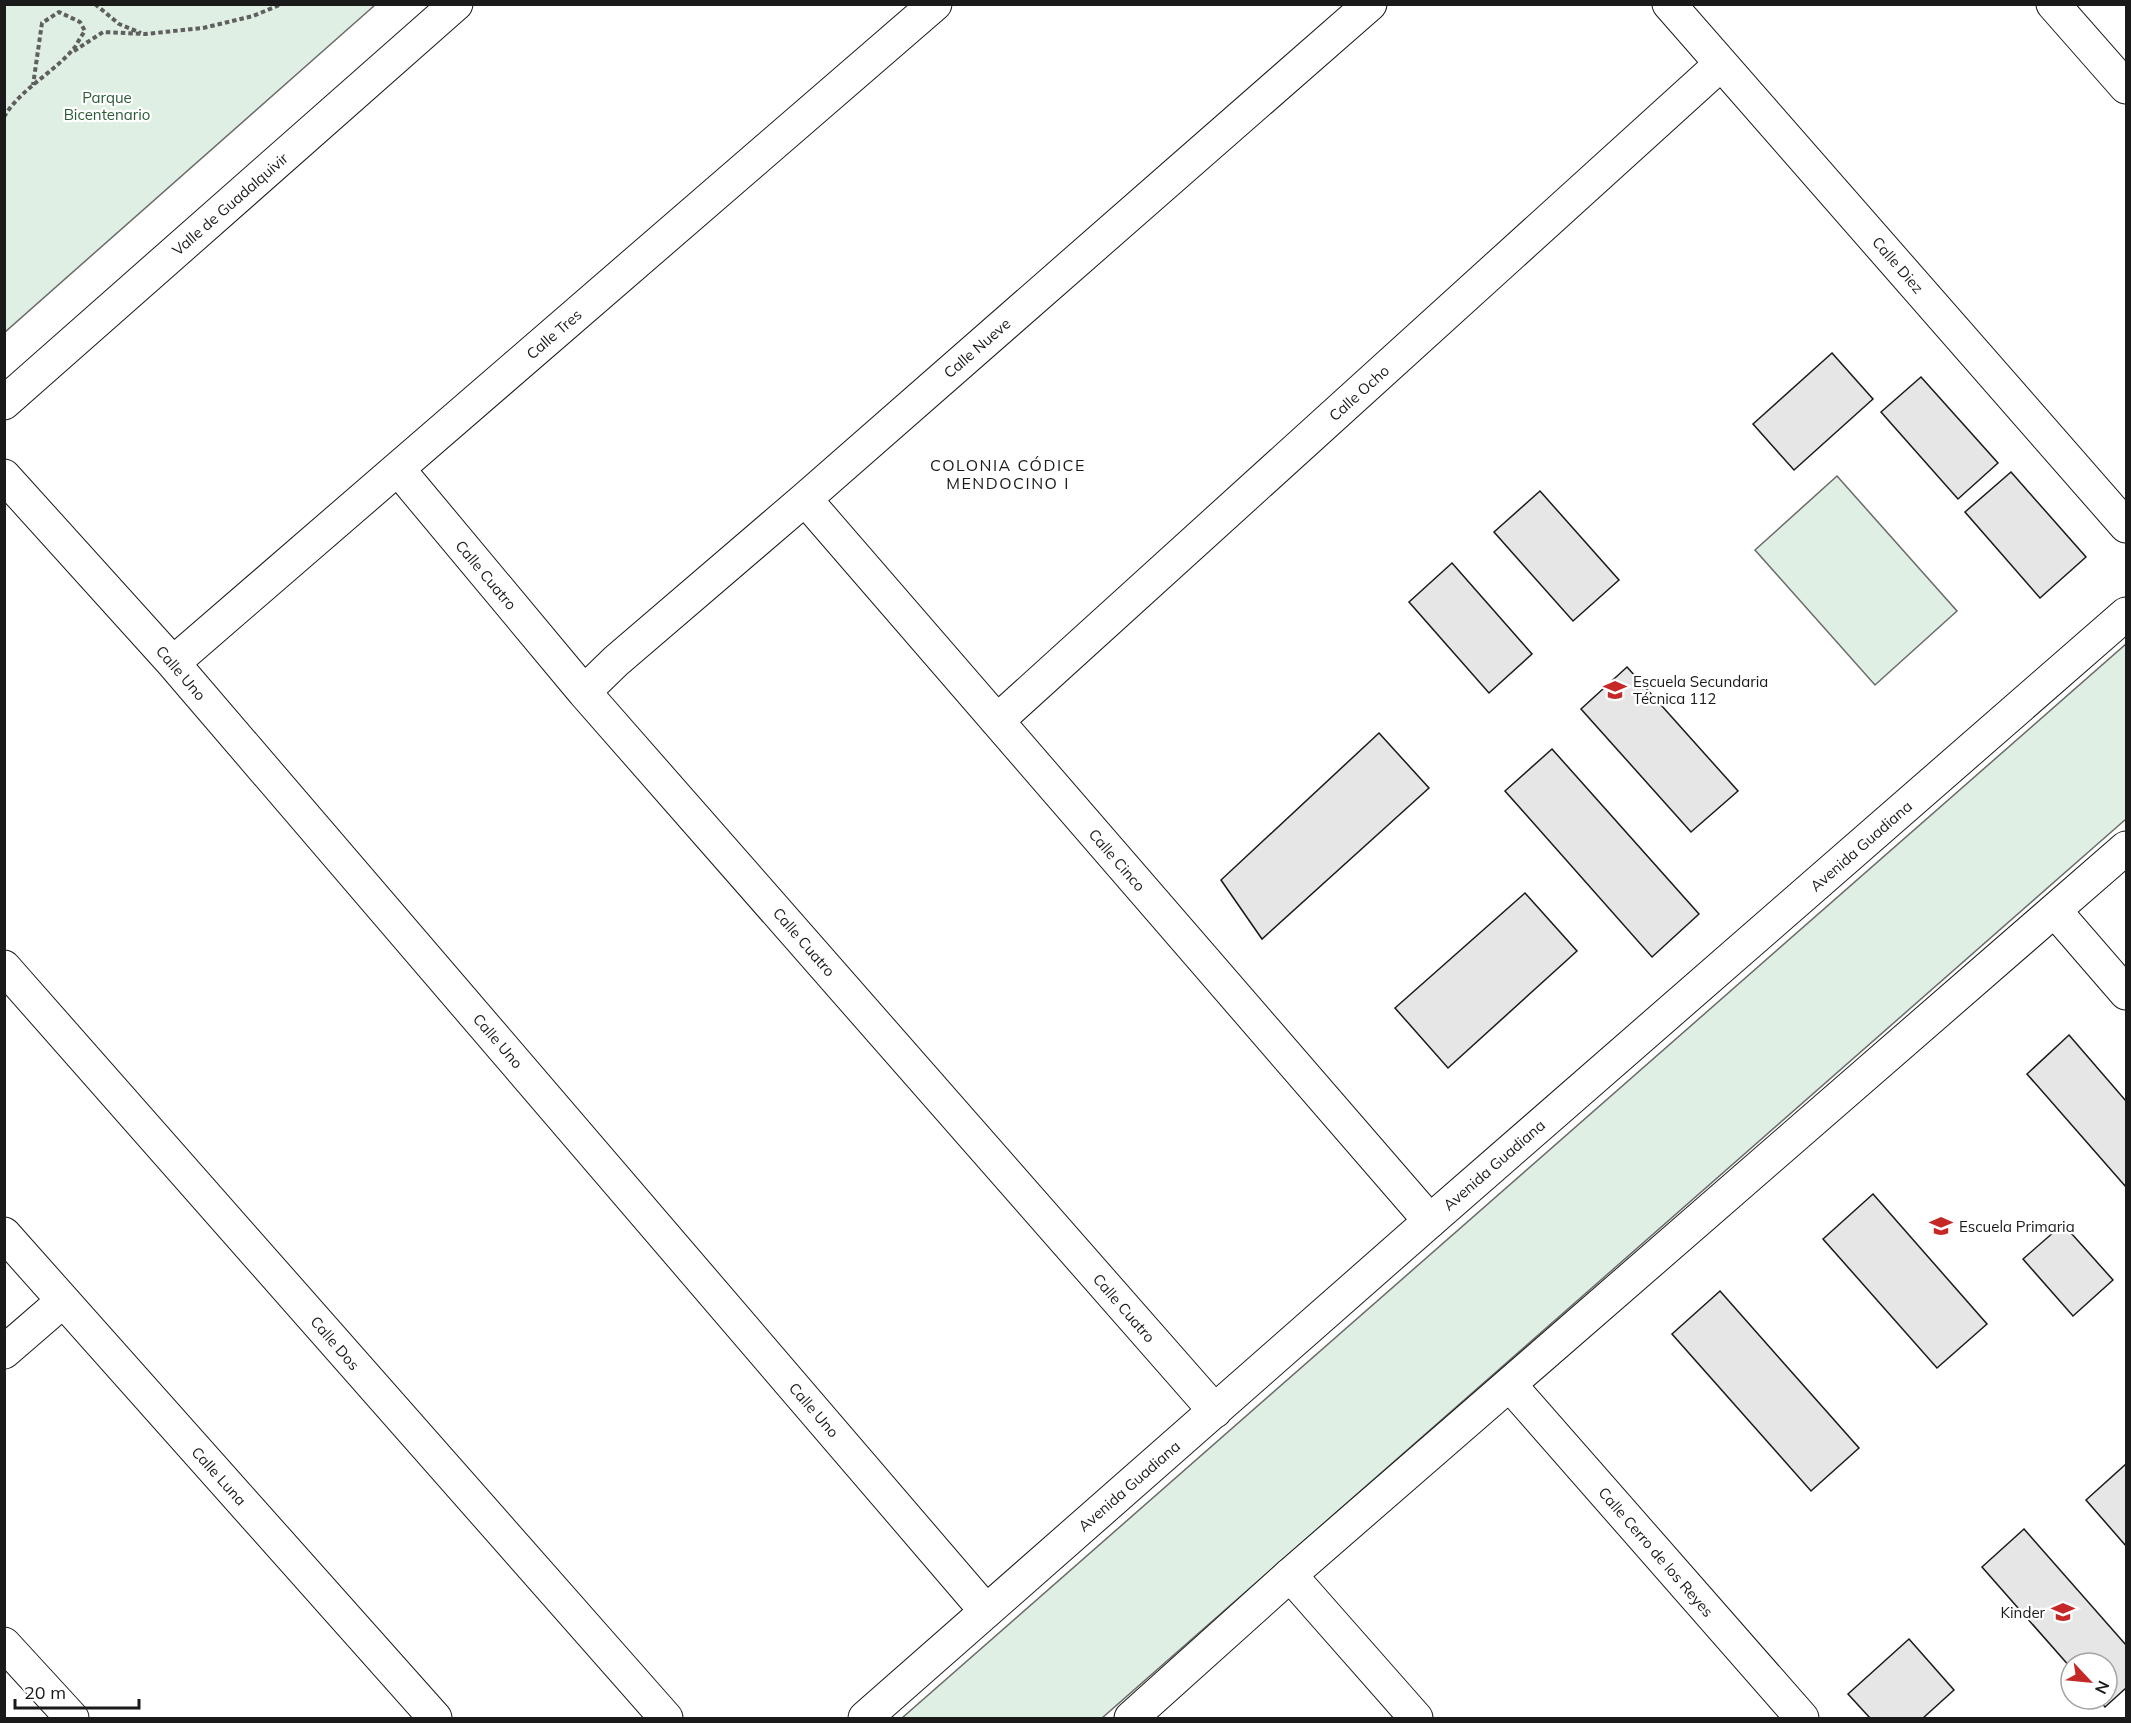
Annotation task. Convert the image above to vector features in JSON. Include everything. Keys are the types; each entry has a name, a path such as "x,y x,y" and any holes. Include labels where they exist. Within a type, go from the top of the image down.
{"street":[{"name":"Valle de Guadalquivir","path":"4,403 456,4"},
{"name":"Calle Tres","path":"173,663 935,4"},
{"name":"Calle Nueve","path":"584,692 616,661 805,499 1370,4"},
{"name":"Calle Diez","path":"1669,4 2127,526"},
{"path":"2053,4 2127,87"},
{"name":"Calle Ocho","path":"997,721 1721,64"},
{"name":"Calle Cuatro","path":"398,469 584,692 1215,1411"},
{"name":"Calle Uno","path":"4,476 173,663 986,1611"},
{"name":"Calle Cinco","path":"805,499 1430,1221"},
{"name":"Avenida Guadiana","path":"865,1719 1430,1221 2127,614"},
{"path":"1131,1719 1290,1575 2127,848"},
{"path":"2055,911 2127,993"},
{"name":"Calle Dos","path":"4,967 666,1719"},
{"name":"Calle Luna","path":"4,1234 435,1719"},
{"path":"4,1352 63,1301"},
{"name":"Calle Cerro de los Reyes","path":"1509,1385 1802,1719"},
{"path":"1290,1575 1416,1719"},
{"path":"4,1644 72,1719"}],"path":[{"path":"95,4 119,24 145,34"},
{"path":"65,56 103,32 145,34 213,26 253,16 282,4"},
{"path":"4,117 33,85 75,47 85,31 80,22 59,12 42,23 33,85"}],"green space":[{"name":"Parque Bicentenario","path":"5,4 375,4 375,5 5,332"},
{"path":"1837,476 1957,611 1875,685 1755,550"},
{"path":"2126,644 2126,819 1102,1718 902,1718"}],"building":[{"path":"1832,353 1873,399 1794,470 1753,424"},
{"path":"1921,377 1998,463 1958,499 1881,412"},
{"path":"2011,472 2086,557 2040,598 1965,512"},
{"path":"1540,491 1619,580 1573,621 1494,532"},
{"path":"1452,563 1532,654 1489,693 1409,602"},
{"path":"1627,667 1738,791 1691,832 1581,709"},
{"path":"1379,733 1429,788 1262,939 1221,880"},
{"path":"1552,749 1699,914 1652,957 1505,791"},
{"path":"1525,893 1577,951 1448,1068 1395,1008"},
{"path":"2069,1035 2126,1101 2126,1187 2027,1074"},
{"path":"1873,1194 1987,1324 1937,1368 1823,1239"},
{"path":"2063,1224 2113,1280 2073,1316 2023,1259"},
{"path":"1720,1291 1859,1448 1811,1491 1672,1334"},
{"path":"2126,1464 2126,1546 2086,1500"},
{"path":"2024,1529 2126,1645 2126,1688 2119,1694 2119,1651 2059,1651 2059,1654 1982,1567"},
{"path":"1909,1639 1954,1690 1923,1718 1870,1718 1848,1694"}],"place":[{"name":"Escuela Secundaria Técnica 112","path":"1615,690"},
{"name":"Escuela Primaria","path":"1941,1226"},
{"name":"Kinder","path":"2063,1612"}],"district":[{"name":"COLONIA CÓDICE MENDOCINO I","path":"1008,474"}]}
